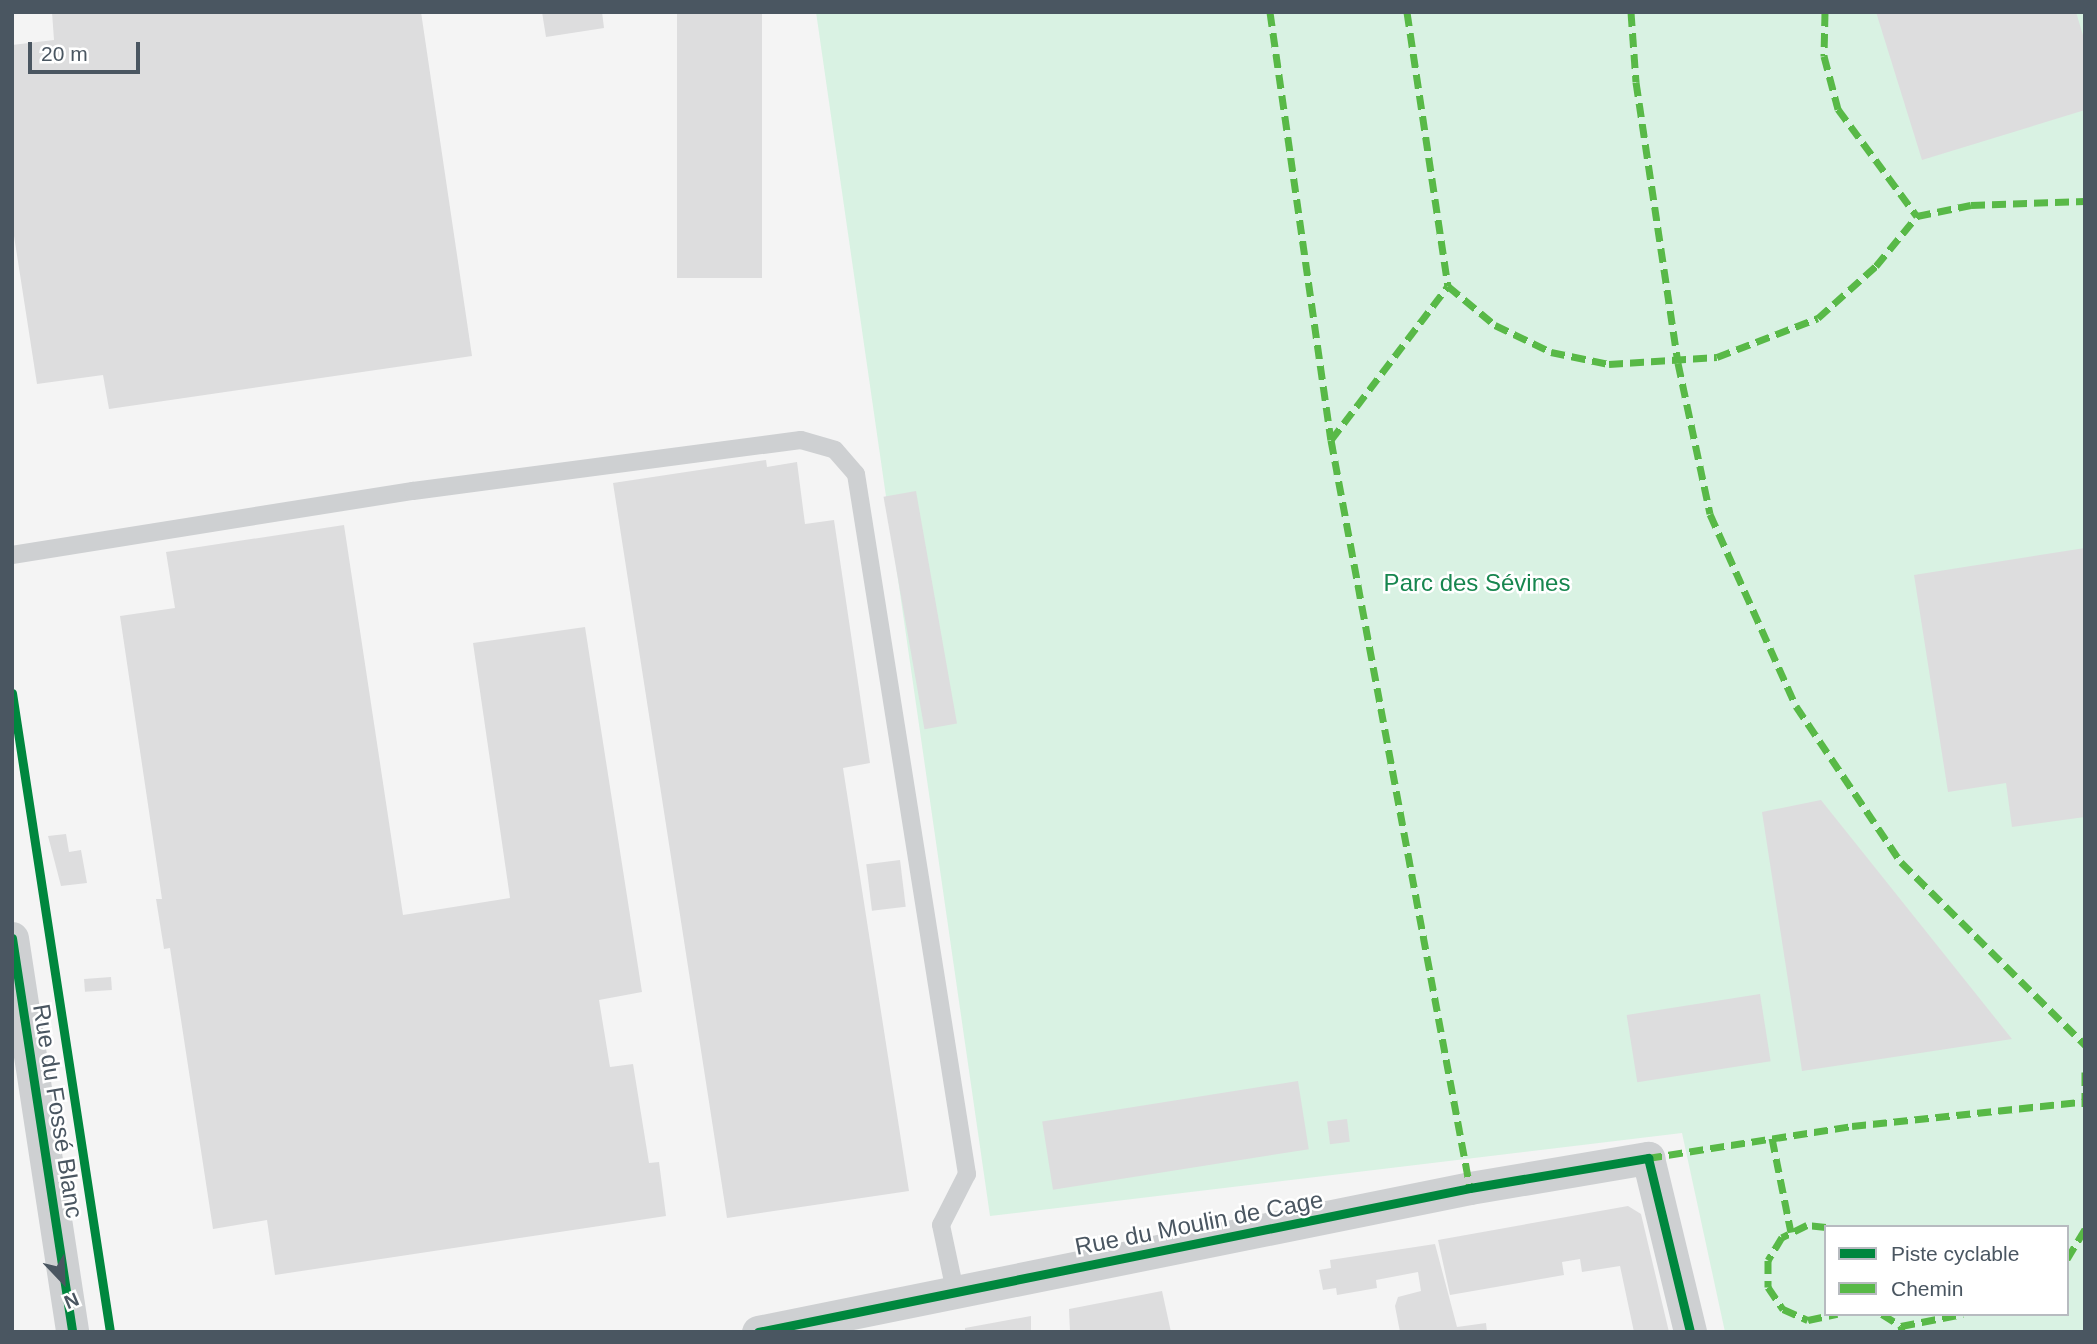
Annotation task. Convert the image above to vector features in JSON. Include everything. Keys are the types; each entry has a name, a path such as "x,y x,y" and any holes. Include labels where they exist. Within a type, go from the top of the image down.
{"street":[{"name":"Rue du Fossé Blanc","path":"12,938 72,1332"},
{"name":"Rue du Moulin de Cage","path":"758,1332 1470,1188 1648,1158 1690,1332"}],"lane":[{"path":"12,555 413,491 801,440 835,450 856,474 967,1174 941,1225 955,1292"}],"green space":[{"name":"Parc des Sévines","path":"816,12 2085,12 2085,1332 1725,1332 1682,1133 990,1216"}],"building":[{"path":"52,12 421,12 472,356 109,409 103,375 37,384 12,223 12,45 54,40"},
{"path":"542,12 602,12 604,28 546,37"},
{"path":"677,12 762,12 762,278 677,278"},
{"path":"1876,12 2076,12 2085,42 2085,110 1922,160"},
{"path":"766,460 767,467 797,462 805,524 834,520 870,763 843,768 909,1191 727,1218 613,483"},
{"path":"916,491 957,723 924,729 884,497"},
{"path":"344,525 403,915 510,898 473,643 585,627 642,992 599,1000 610,1067 633,1064 649,1163 659,1162 666,1216 275,1275 267,1220 213,1229 170,948 164,949 156,899 162,899 120,616 175,608 166,552"},
{"path":"2085,548 2085,817 2012,827 2006,783 1948,792 1914,575"},
{"path":"1821,800 2012,1039 1802,1071 1762,812"},
{"path":"66,834 69,852 81,850 87,883 61,886 48,836"},
{"path":"900,860 906,907 872,911 866,864"},
{"path":"111,977 112,990 85,992 84,979"},
{"path":"1760,994 1771,1061 1637,1082 1627,1015"},
{"path":"1298,1081 1309,1149 1053,1190 1042,1122"},
{"path":"1347,1119 1350,1142 1330,1144 1327,1121"},
{"path":"1628,1206 1641,1214 1669,1332 1634,1332 1620,1266 1582,1272 1580,1259 1562,1262 1564,1275 1450,1295 1438,1240"},
{"path":"1435,1244 1457,1327 1486,1323 1487,1332 1400,1332 1395,1306 1398,1297 1421,1291 1418,1272 1376,1280 1377,1288 1337,1295 1336,1288 1323,1290 1319,1270 1331,1268 1330,1260"},
{"path":"1162,1291 1171,1332 1070,1332 1069,1309"},
{"path":"1031,1316 1031,1332 965,1332 965,1328"}],"marked path":[{"path":"1270,12 1331,440 1470,1188"},
{"path":"1407,12 1448,286 1495,325 1551,352 1609,364 1717,357 1818,318 1876,266 1917,216 1971,205 2085,201"},
{"path":"1631,12 1636,82 1678,363 1710,514 1796,706 1901,862 2085,1045"},
{"path":"1825,12 1824,56 1838,109 1917,216"},
{"path":"1331,440 1448,286"},
{"path":"2085,1072 2085,1107"},
{"path":"1648,1158 1852,1126 2082,1102"},
{"path":"1772,1138 1791,1232"},
{"path":"1824,1227 1807,1225 1782,1237 1768,1260 1768,1287 1783,1309 1808,1320 1827,1316"},
{"path":"2069,1256 2085,1229"},
{"path":"1885,1316 1901,1326"},
{"path":"1902,1332 1901,1326 1953,1316"}],"cycle path":[{"path":"12,693 110,1332"},
{"path":"12,938 72,1332"},
{"path":"758,1332 1470,1188 1648,1158 1690,1332"}]}
